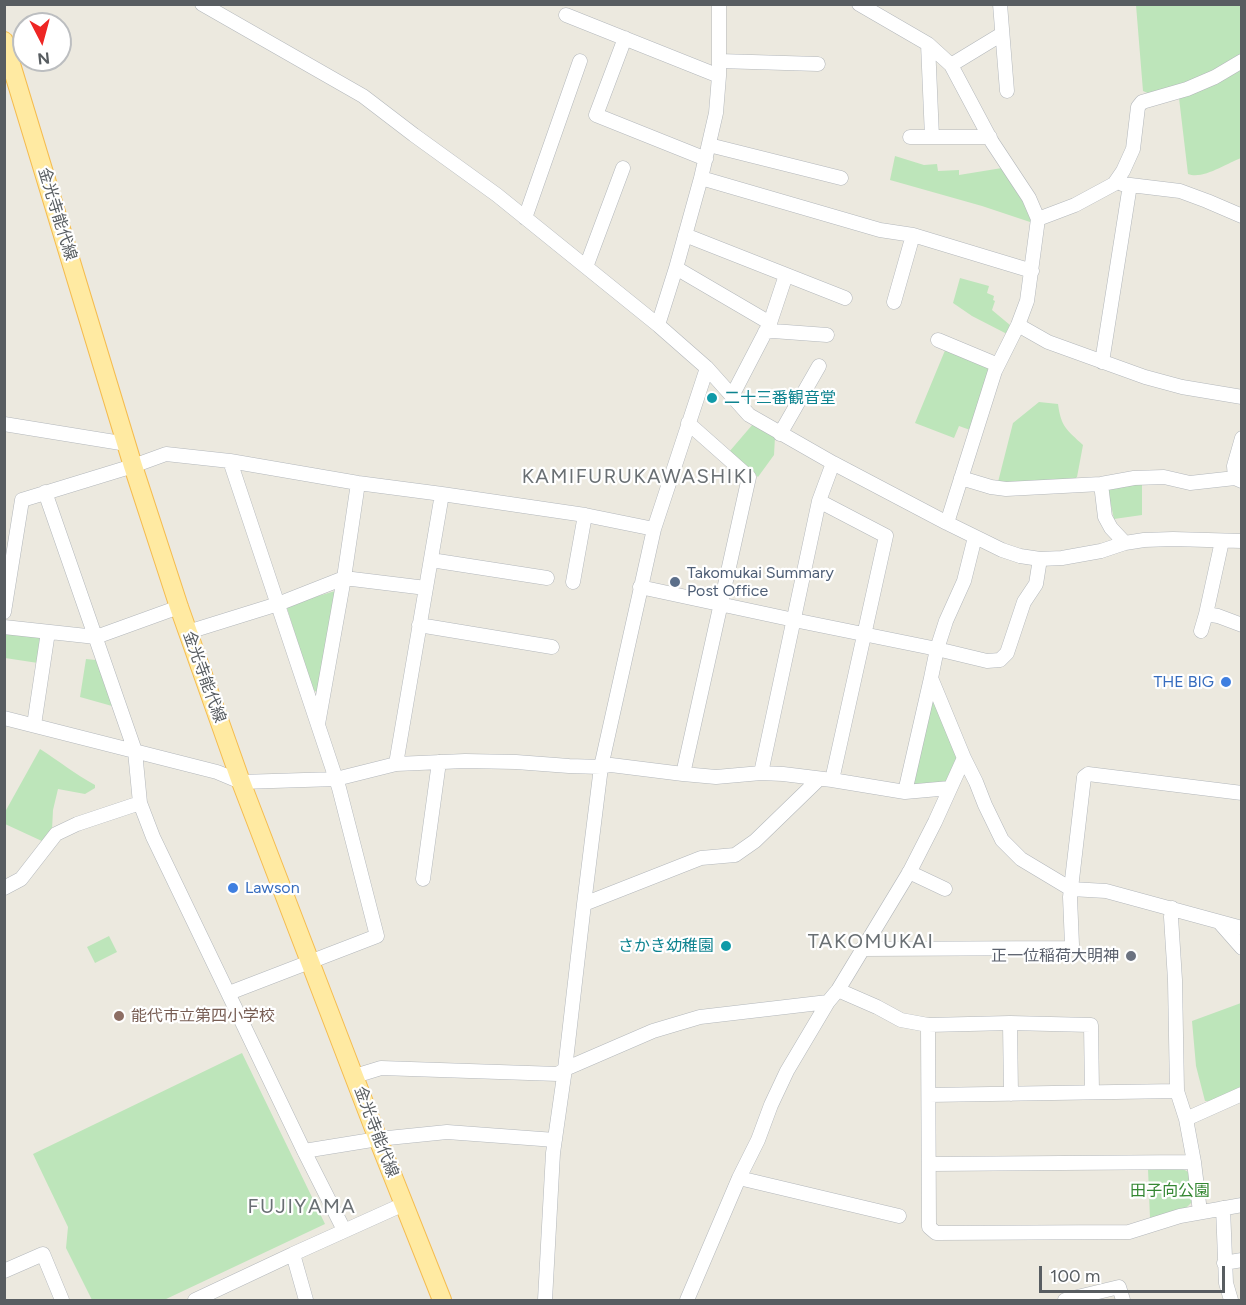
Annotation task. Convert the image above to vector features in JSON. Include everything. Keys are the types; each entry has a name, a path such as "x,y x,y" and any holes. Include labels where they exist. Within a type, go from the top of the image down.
{"main road":[{"name":"金光寺能代線","path":"4,40 133,466 179,607 241,782 442,1300"}],"street":[{"path":"202,4 363,96 497,195 658,325 707,368 749,415 833,463 947,523 1002,550 1040,559 1062,558 1101,551 1125,543 1144,540 1242,542"},
{"path":"658,325 701,178 716,113 719,76 719,4"},
{"path":"859,4 928,44 951,65 990,137 1029,198 1038,219 1027,301 998,365 947,523"},
{"path":"1000,4 1007,91"},
{"path":"566,15 719,76"},
{"path":"951,65 1002,34"},
{"path":"625,38 596,116 706,159"},
{"path":"928,44 932,137"},
{"path":"525,218 580,61"},
{"path":"719,61 818,64"},
{"path":"1038,219 1075,205 1114,184 1133,149 1138,107 1142,102 1187,89 1215,77 1242,61"},
{"path":"910,137 990,137"},
{"path":"709,145 841,178"},
{"path":"586,267 623,168"},
{"path":"701,178 880,230 913,235 1032,271"},
{"path":"1114,184 1180,191 1242,216"},
{"path":"1102,362 1130,185"},
{"path":"685,235 845,298"},
{"path":"894,302 913,235"},
{"path":"676,268 773,331 827,334"},
{"path":"732,396 768,328 786,275"},
{"path":"1018,325 1048,342 1145,377 1182,387 1242,397"},
{"path":"938,340 998,365"},
{"path":"780,434 819,366"},
{"path":"545,1300 553,1153 601,767 654,529 707,368"},
{"path":"683,774 749,477 688,423"},
{"path":"4,424 127,444"},
{"path":"961,478 1006,489 1101,484 1134,478 1164,477 1190,483 1238,479 1234,466 1242,438"},
{"path":"4,612 22,500 165,454 230,461 358,483 585,515 654,529"},
{"path":"229,993 377,936 336,779 230,461"},
{"path":"761,773 819,501 833,463"},
{"path":"318,726 358,483"},
{"path":"1101,484 1105,517 1111,528 1125,543"},
{"path":"45,492 135,751 140,803 153,837 344,1230"},
{"path":"396,764 442,494"},
{"path":"584,904 701,858 735,855 755,841 825,779 865,635 886,536 819,501"},
{"path":"573,582 585,515"},
{"path":"904,792 937,649 946,621 964,581 975,537"},
{"path":"1201,631 1222,541"},
{"path":"640,587 987,661 1000,660 1007,653 1024,602 1036,584 1040,559"},
{"path":"430,560 547,578"},
{"path":"188,632 278,604 344,578 426,588"},
{"path":"4,627 96,637 179,607"},
{"path":"1206,614 1242,625"},
{"path":"419,625 552,647"},
{"path":"34,725 48,632"},
{"path":"931,678 964,758 1002,840 1021,859 1071,889 1106,891 1242,928"},
{"path":"4,718 217,772 241,782 336,779 396,764 516,762 569,766 611,765 717,777 761,773 783,774 904,792 950,788"},
{"path":"687,1300 787,1071 909,872 964,758"},
{"path":"423,879 439,762"},
{"path":"861,950 1069,948 1072,945 1070,897 1084,777 1088,774 1242,793"},
{"path":"4,888 21,879 56,834 77,824 140,803"},
{"path":"909,872 945,890"},
{"path":"1172,908 1177,1090 1186,1119 1200,1212"},
{"path":"1220,923 1242,948"},
{"path":"837,990 901,1020 928,1025 1010,1023 1091,1025 1092,1092"},
{"path":"355,1076 381,1068 558,1074 653,1031 700,1017 828,1002"},
{"path":"1010,1023 1011,1094"},
{"path":"928,1025 929,1227 936,1233 1128,1232 1180,1216 1242,1205"},
{"path":"928,1095 1177,1090"},
{"path":"1186,1119 1242,1094"},
{"path":"304,1151 378,1139 447,1132 555,1140"},
{"path":"930,1164 1194,1162"},
{"path":"740,1178 899,1216"},
{"path":"195,1300 404,1204"},
{"path":"1223,1208 1224,1263 1231,1300"},
{"path":"4,1271 43,1254 62,1300"},
{"path":"292,1254 304,1299"},
{"path":"1224,1263 1242,1260"},
{"path":"1065,1300 1119,1287 1123,1300"}],"green space":[{"path":"1136,5 1241,5 1241,56 1195,82 1150,94 1143,91"},
{"path":"1241,66 1241,158 1208,173 1188,174 1179,98"},
{"path":"895,156 924,165 937,164 938,171 959,170 959,175 1002,168 1030,209 1033,223 890,180"},
{"path":"960,278 989,286 987,293 994,296 995,301 992,310 1010,325 1007,334 972,316 953,303"},
{"path":"946,348 990,368 973,431 959,426 954,438 915,423"},
{"path":"1039,402 1058,404 1066,428 1083,445 1077,477 1072,481 997,486 1013,423"},
{"path":"753,424 775,437 774,455 758,477 729,452"},
{"path":"1142,480 1142,515 1114,519 1107,487"},
{"path":"335,591 318,693 312,689 287,608 295,603"},
{"path":"6,634 38,635 42,642 38,663 5,658"},
{"path":"86,659 96,660 112,706 80,697"},
{"path":"931,698 934,699 957,751 956,759 945,785 917,787 910,784"},
{"path":"40,749 95,785 95,788 85,794 58,789 53,810 52,830 44,842 5,824 5,812"},
{"path":"109,936 117,952 95,963 87,947"},
{"path":"1241,1003 1241,1087 1211,1101 1205,1101 1196,1066 1192,1021"},
{"path":"242,1053 325,1224 164,1300 92,1300 66,1248 68,1227 33,1154"},
{"name":"田子向公園","path":"1148,1169 1183,1169 1190,1173 1193,1201 1186,1208 1150,1218"}],"place":[{"name":"二十三番観音堂","path":"712,398"},
{"name":"Takomukai Summary Post Office","path":"675,582"},
{"name":"THE BIG","path":"1226,682"},
{"name":"Lawson","path":"233,888"},
{"name":"さかき幼稚園","path":"726,946"},
{"name":"正一位稲荷大明神","path":"1131,956"},
{"name":"能代市立第四小学校","path":"119,1016"}],"district":[{"name":"KAMIFURUKAWASHIKI","path":"638,477"},
{"name":"TAKOMUKAI","path":"871,942"},
{"name":"FUJIYAMA","path":"302,1207"}]}
